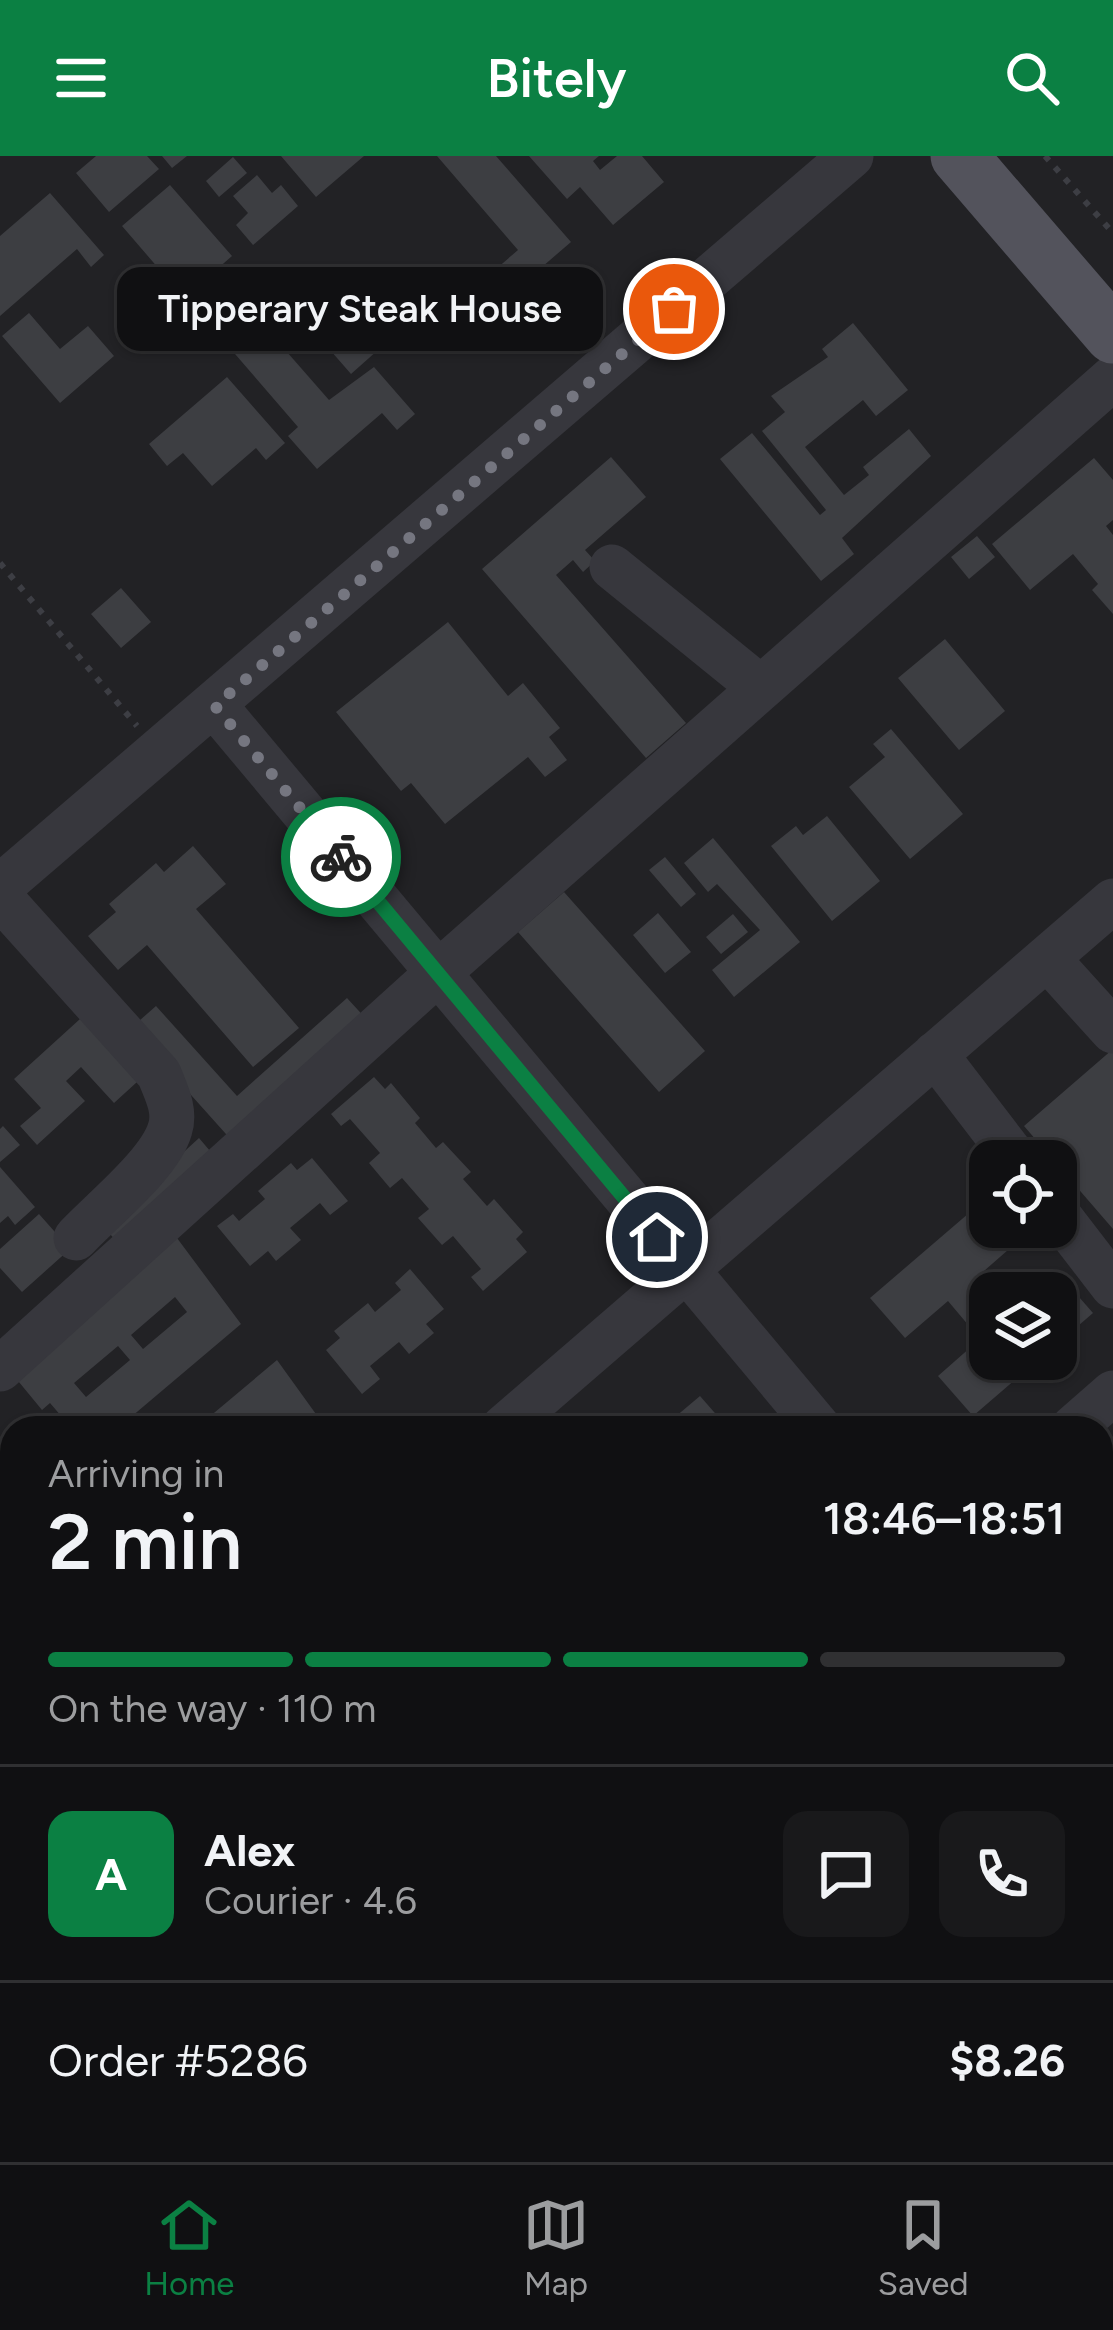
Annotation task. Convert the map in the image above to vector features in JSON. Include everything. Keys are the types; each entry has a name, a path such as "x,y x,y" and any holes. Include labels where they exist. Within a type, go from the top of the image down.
{"main road":[{"path":"959,156 1113,335"}],"street":[{"path":"0,887 851,156"},
{"path":"0,1369 439,972 1113,378"},
{"path":"612,567 761,688"},
{"path":"215,706 809,1416"},
{"path":"0,897 159,1074 171,1104 171,1127 160,1150 76,1238"},
{"path":"516,1416 1113,901"},
{"path":"1047,958 1113,1031"},
{"path":"935,1054 1001,1140"},
{"path":"1077,1239 1113,1286"},
{"path":"1087,1416 1113,1393"}],"path":[{"path":"1046,156 1113,233"},
{"path":"0,563 160,753"}],"shaded area":[{"path":"0,156 1113,156 1113,1416 0,1416"}],"building":[{"path":"96,156 147,156 159,169 109,212 76,173"},
{"path":"162,156 187,156 172,168"},
{"path":"281,156 364,156 316,197"},
{"path":"437,156 496,156 571,242 464,334 446,312 518,250"},
{"path":"529,156 599,156 593,161 600,170 617,156 642,156 664,182 613,225 580,187 567,199"},
{"path":"233,157 247,173 219,197 206,181"},
{"path":"257,175 272,193 281,185 298,206 253,245 236,225 248,213 233,196"},
{"path":"170,185 232,256 184,298 122,226"},
{"path":"50,193 104,255 91,267 77,249 0,316 0,236"},
{"path":"372,288 405,326 351,374 317,335"},
{"path":"273,308 301,340 287,352 329,400 374,367 415,414 397,430 382,413 317,469 288,436 298,427 229,347"},
{"path":"29,313 60,349 88,326 114,356 60,403 2,336"},
{"path":"853,323 908,390 876,416 863,400 805,447 844,495 869,475 863,467 909,429 931,456 842,538 854,554 821,581 720,459 752,433 820,515 826,510 762,431 785,412 771,396 828,357 822,349"},
{"path":"227,377 285,443 266,460 256,448 212,486 183,453 167,466 149,444"},
{"path":"611,457 646,497 585,550 595,561 583,572 573,560 556,575 686,723 646,758 482,569"},
{"path":"1094,458 1113,480 1113,520 1106,526 1113,535 1113,614 1092,590 1098,584 1073,554 1030,590 992,544"},
{"path":"977,536 995,557 969,579 951,557"},
{"path":"121,588 151,622 121,648 91,614"},
{"path":"448,622 508,696 523,683 560,728 549,737 567,760 545,777 528,757 445,824 411,783 401,791 336,712"},
{"path":"945,639 1005,711 959,750 898,678"},
{"path":"891,729 963,814 910,859 849,787 885,757 873,744"},
{"path":"827,816 880,881 832,921 771,846 796,826 803,835"},
{"path":"713,838 800,942 734,997 712,970 760,930 717,884 708,892 684,863"},
{"path":"193,846 226,884 196,909 299,1028 253,1067 147,945 118,970 88,936 116,912 109,904 156,863 164,872"},
{"path":"665,857 696,894 681,907 649,870"},
{"path":"564,892 705,1051 659,1092 518,932"},
{"path":"658,913 691,952 665,973 633,935"},
{"path":"733,914 748,932 721,954 706,937"},
{"path":"347,998 369,1022 234,1143 131,1028 156,1006 237,1096"},
{"path":"91,1009 148,1072 114,1103 81,1067 66,1081 85,1101 37,1145 20,1126 41,1108 14,1079"},
{"path":"1113,1049 1113,1229 1077,1187 1077,1140 1036,1140 1024,1126"},
{"path":"374,1077 385,1089 391,1083 420,1118 415,1123 436,1148 443,1142 471,1172 463,1179 487,1206 494,1199 523,1232 516,1239 527,1252 483,1291 471,1277 481,1269 453,1236 442,1245 418,1218 429,1209 402,1178 390,1188 369,1163 380,1153 350,1119 341,1126 331,1114"},
{"path":"3,1126 20,1145 0,1162 0,1129"},
{"path":"199,1138 216,1158 117,1242 103,1226"},
{"path":"312,1158 348,1201 330,1215 320,1203 290,1228 301,1240 276,1261 268,1251 250,1266 217,1226 233,1214 239,1221 265,1199 258,1191 291,1163 297,1170"},
{"path":"0,1167 35,1207 15,1225 8,1216 0,1223"},
{"path":"969,1213 969,1248 1010,1248 983,1272 969,1272 969,1326 948,1301 905,1338 870,1298"},
{"path":"39,1214 70,1249 22,1292 0,1268 0,1249"},
{"path":"177,1238 241,1324 132,1416 61,1416 50,1403 42,1410 14,1376","holes":["175,1297 187,1312 143,1349 131,1335","118,1346 130,1360 86,1397 74,1383"]},
{"path":"410,1269 444,1309 426,1324 434,1333 409,1354 399,1342 370,1366 380,1379 362,1394 326,1350 340,1338 334,1331 368,1303 375,1312 401,1290 395,1283"},
{"path":"1077,1295 1093,1313 1077,1327"},
{"path":"969,1349 969,1380 1015,1380 973,1416 938,1376"},
{"path":"277,1360 317,1416 210,1416"},
{"path":"700,1396 718,1416 676,1416"}],"way so far":[{"path":"341,857 215,706 674,309"}],"place":[{"name":"Tipperary Steak House","path":"674,309"}],"route":[{"path":"341,857 657,1237"}]}
